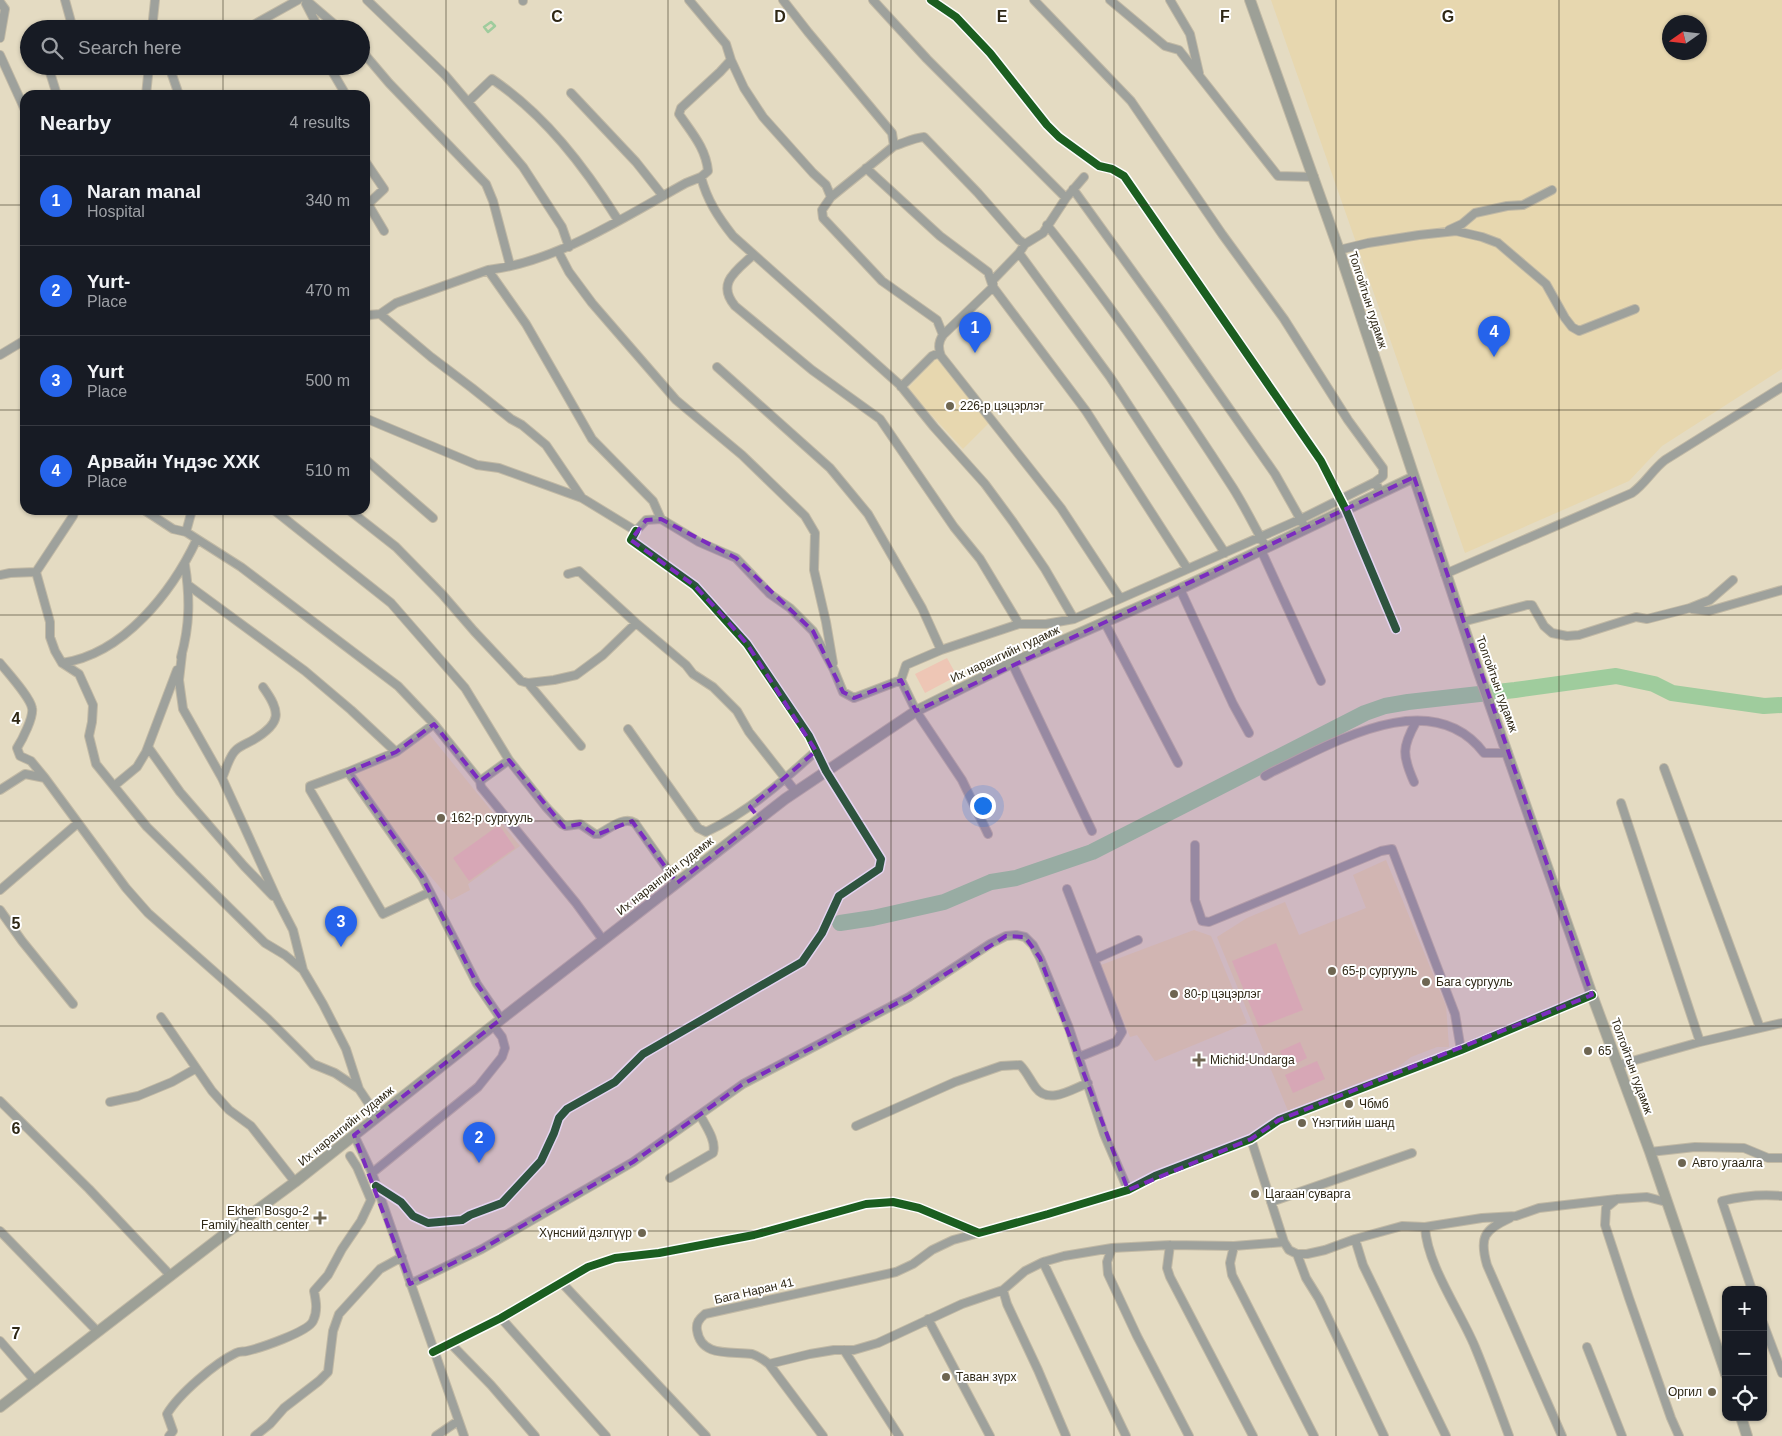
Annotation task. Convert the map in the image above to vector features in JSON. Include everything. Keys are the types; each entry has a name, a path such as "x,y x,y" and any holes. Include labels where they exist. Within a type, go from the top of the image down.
{"main road":[{"name":"Толгойтын гудамж","path":"1250,0 1339,250 1478,670 1592,995 1650,1152 1722,1363"},
{"name":"Их нарангийн гудамж","path":"0,1407 295,1182 497,1022 760,819 826,771 916,711 1012,663 1105,623 1264,549 1303,524 1346,510 1414,477"},
{"path":"1742,1421 1747,1436"}],"street":[{"path":"65,0 71,20"},
{"path":"153,20 155,0"},
{"path":"262,20 298,0"},
{"path":"305,0 315,20"},
{"path":"305,0 329,20"},
{"path":"366,0 445,75 523,167 562,227 569,247"},
{"path":"689,0 726,44 744,88 763,117 826,185 831,197"},
{"path":"783,0 892,132 894,146"},
{"path":"873,0 927,59 1066,198"},
{"path":"931,0 956,16 990,53 1047,125 1059,137 1099,166 1112,169 1124,176 1320,461 1346,510 1396,629"},
{"path":"988,834 962,780 916,711 901,680 906,665 941,650 1019,624 1046,624 1074,619 1260,537 1303,524 1340,499 1384,476 1383,468 1348,420 1284,319 1222,234 1131,101 1034,0"},
{"path":"1110,0 1165,46 1179,50 1200,74 1278,176 1314,177"},
{"path":"1170,0 1190,34 1200,74"},
{"path":"0,2 5,9 0,38"},
{"path":"0,55 20,99"},
{"path":"370,315 380,314 396,303 488,270 569,247 701,177 708,171 703,148 679,114 681,108 731,60"},
{"path":"370,61 486,184 493,201 510,265"},
{"path":"51,75 55,90"},
{"path":"147,90 148,75"},
{"path":"171,75 177,90"},
{"path":"334,75 343,90"},
{"path":"468,102 492,79 513,93 551,129 596,186 618,220"},
{"path":"571,93 636,162 663,196"},
{"path":"944,335 937,320 882,281 823,218 822,210 831,197 894,146 906,143 914,138 924,137 978,192 1019,240 1025,244"},
{"path":"370,168 384,189 370,202"},
{"path":"866,168 940,236 988,272 994,287 1086,411 1187,568"},
{"path":"701,177 706,195 715,213 733,236 901,387 985,484 1045,569 1074,619"},
{"path":"994,287 993,280 1025,244 1043,233 1066,198 1084,177"},
{"path":"1073,189 1276,474 1303,524"},
{"path":"1445,232 1462,224 1475,213 1507,206 1523,205 1552,190"},
{"path":"370,208 384,232"},
{"path":"1048,224 1162,380 1234,490 1260,537 1321,681"},
{"path":"1339,250 1368,243 1456,231 1498,243 1546,284 1565,318 1572,327 1579,331 1635,309"},
{"path":"558,251 569,272 592,303 676,400 742,455 806,516 815,533 814,570 826,622 834,670"},
{"path":"1019,253 1110,377 1225,552"},
{"path":"753,254 732,275 728,282 726,290 729,299 812,370 880,420 954,527 980,559 1019,624"},
{"path":"488,270 526,324 592,439 653,500 661,519"},
{"path":"994,287 944,335 940,340 939,353 978,406 1061,508 1120,598"},
{"path":"380,314 431,357 546,445 582,498"},
{"path":"0,355 20,343"},
{"path":"901,387 932,356 939,353"},
{"path":"717,367 787,432 830,468 868,514 922,608 941,650"},
{"path":"1445,574 1632,493 1665,460 1782,387"},
{"path":"370,420 477,465 499,468 582,498 636,531"},
{"path":"370,463 433,518"},
{"path":"1375,482 1381,493"},
{"path":"72,515 36,572 50,622 50,637 55,651 62,663 80,674 92,705 92,722 89,736 96,764 147,827 265,943 285,955 303,970"},
{"path":"152,515 173,529 186,532 249,572 398,686 434,724 480,781 480,788 576,903 603,940"},
{"path":"186,532 191,515"},
{"path":"280,515 391,603 465,688 509,760 562,824 566,826 580,824 595,834 599,834 626,820 635,823 677,883"},
{"path":"356,515 396,547 442,594 521,681 528,683 576,675 603,655 636,623"},
{"path":"376,1186 401,1202 413,1216 428,1223 462,1220 502,1203 541,1161 559,1118 567,1109 615,1082 643,1054 802,962 822,933 839,896 879,869 880,859 826,771 809,736 747,644 695,586 631,540 646,520 661,519 699,542 736,558 770,594 790,608 813,631 834,670 843,692 854,698 901,680"},
{"path":"62,663 74,662 106,649 159,602 184,565 197,539"},
{"path":"114,786 137,767 148,747 170,692 189,624 188,585 184,565"},
{"path":"568,574 579,571 686,665 693,674 713,687 737,711 749,732 796,792"},
{"path":"0,575 36,572"},
{"path":"1462,622 1532,605 1544,626 1552,633 1567,636 1579,635 1636,617 1647,619 1690,608 1710,600 1734,580"},
{"path":"188,585 305,671 396,752"},
{"path":"1180,589 1233,704 1249,733"},
{"path":"1690,608 1709,611 1782,590"},
{"path":"1105,623 1178,763"},
{"path":"182,654 179,680 183,709 222,778 293,930 303,970 324,1004 346,1049 359,1089 377,1116"},
{"path":"0,663 33,709 17,748 20,756 30,761 45,778 126,888 148,913 268,1019 313,1064 335,1073 359,1089"},
{"path":"1012,663 1092,831"},
{"path":"528,683 581,746"},
{"path":"222,778 235,750 263,734 274,723 277,710 274,702 262,687"},
{"path":"1414,782 1408,768 1406,741 1416,722"},
{"path":"1265,776 1348,735 1373,727 1416,722 1434,722 1454,728 1472,740 1484,754 1508,753"},
{"path":"430,892 383,914 310,790 312,785 396,752 434,724"},
{"path":"628,728 698,828 706,832 750,807 816,751"},
{"path":"148,747 180,792 244,866 278,901"},
{"path":"480,781 509,760"},
{"path":"1664,768 1760,1028"},
{"path":"348,772 422,877 497,1022 505,1048 502,1057 478,1087 372,1173"},
{"path":"0,790 25,774 45,778"},
{"path":"1621,803 1700,1042"},
{"path":"750,807 760,819"},
{"path":"0,890 78,823"},
{"path":"1195,845 1195,900 1202,921 1209,922 1382,851 1392,849 1455,1014 1461,1050"},
{"path":"1067,888 1122,1032 1116,1042 1080,1057"},
{"path":"0,910 22,941 73,1004"},
{"path":"410,1284 482,1249 633,1162 743,1084 909,997 990,944 1006,936 1016,935 1025,937 1040,958 1080,1057 1104,1134 1128,1190"},
{"path":"1095,959 1138,940"},
{"path":"434,1352 501,1318 588,1267 615,1258 754,1235 866,1204 893,1202 918,1208 979,1233 1128,1190 1155,1176 1251,1139 1279,1120 1461,1050 1592,995"},
{"path":"161,1017 195,1069 229,1110 251,1126 295,1182"},
{"path":"1618,1065 1700,1042 1782,1023"},
{"path":"856,1126 955,1082 1001,1066 1020,1065 1025,1069 1037,1090 1045,1096 1054,1096 1088,1083"},
{"path":"110,1102 138,1096 172,1082 195,1069"},
{"path":"0,1101 89,1189 171,1276"},
{"path":"670,1178 713,1153 714,1149 711,1138 700,1115"},
{"path":"354,1135 372,1173 464,1436"},
{"path":"1251,1139 1284,1242 1289,1250 1296,1254 1306,1278 1319,1298 1384,1436"},
{"path":"1650,1152 1695,1147 1744,1148 1768,1158 1782,1158"},
{"path":"1271,1202 1412,1153"},
{"path":"169,1436 172,1431 167,1414 173,1405 211,1370 238,1352 255,1348 305,1330 313,1322 317,1305 314,1291 328,1275 342,1249 361,1221 371,1200 357,1167 350,1156"},
{"path":"1751,1286 1722,1201 1738,1197 1782,1196"},
{"path":"1562,1436 1486,1265 1483,1252 1484,1239 1492,1226 1539,1208 1647,1197 1666,1202"},
{"path":"1617,1199 1606,1208 1606,1225 1629,1298 1679,1436"},
{"path":"1296,1254 1324,1250 1402,1226 1425,1227 1482,1218 1516,1216"},
{"path":"1425,1227 1425,1238 1430,1254 1474,1346 1509,1436"},
{"path":"0,1231 98,1332"},
{"name":"Бага Наран 41","path":"770,1364 755,1355 712,1350 703,1345 698,1338 696,1326 700,1318 705,1314 896,1272 913,1264 932,1250 953,1240 979,1233"},
{"path":"1355,1239 1363,1265 1446,1436"},
{"path":"823,1436 770,1364 810,1354 854,1350 878,1343 962,1304 1003,1290 1025,1271 1043,1262 1088,1251 1170,1245 1234,1246 1284,1242"},
{"path":"1170,1245 1167,1268 1170,1277 1253,1436"},
{"path":"1234,1246 1230,1263 1232,1275 1314,1436"},
{"path":"1112,1248 1107,1262 1108,1274 1137,1336 1189,1436"},
{"path":"255,1436 270,1424 284,1408 328,1372 333,1331 339,1314 380,1269 402,1257"},
{"path":"1043,1262 1126,1436"},
{"path":"562,1283 706,1436"},
{"path":"1003,1290 1007,1304 1066,1436"},
{"path":"501,1318 606,1436"},
{"path":"928,1319 990,1436"},
{"path":"1766,1331 1782,1373"},
{"path":"0,1341 35,1380"},
{"path":"451,1344 492,1385 535,1436"},
{"path":"1587,1347 1622,1436"},
{"path":"844,1350 899,1436"},
{"path":"436,1436 458,1421"}],"highlighted area":[{"path":"1414,477 1592,995 1279,1120 1251,1139 1128,1190 1040,958 1025,937 1006,936 909,997 743,1084 633,1162 482,1249 410,1284 354,1135 501,1019 477,984 422,877 348,772 396,752 434,724 480,781 509,760 564,827 580,824 596,835 632,821 677,883 760,819 750,807 816,751 747,644 722,615 695,586 631,540 646,520 661,519 736,558 813,631 843,692 854,698 901,680 916,711"}],"shaded area":[{"path":"1271,0 1782,0 1782,369 1662,446 1629,481 1465,553"},
{"name":"226-р цэцэрлэг","path":"936,358 941,358 990,422 963,449 907,389"},
{"path":"947,658 957,676 925,693 915,674"},
{"name":"162-р сургууль","path":"429,734 520,846 468,884 470,890 451,900 412,855 354,772 397,754"},
{"path":"499,825 515,848 469,881 453,858"},
{"name":"65-р сургууль","path":"1386,860 1446,1006 1449,1047 1437,1047 1411,1057 1398,1067 1288,1111 1217,937 1247,918 1285,902 1299,935 1366,908 1353,875"},
{"name":"80-р цэцэрлэг","path":"1194,930 1211,936 1247,1023 1155,1061 1137,1035 1130,1037 1101,965"},
{"path":"1276,943 1303,1010 1259,1027 1232,961"},
{"path":"1300,1042 1307,1058 1287,1068 1280,1051"},
{"path":"1317,1061 1325,1079 1293,1093 1285,1075"}],"waterway":[{"path":"491,22 495,26 488,32 484,27 491,22"},
{"path":"840,923 873,918 944,902 991,882 1016,878 1092,852 1365,713 1385,706 1616,676 1654,684 1672,693 1764,706 1782,705"}],"cycle path":[{"path":"931,0 956,17 990,53 1047,125 1059,137 1099,166 1112,169 1124,176 1321,461 1346,510 1396,629"},
{"path":"376,1186 401,1202 413,1216 428,1223 462,1220 502,1203 541,1161 559,1118 567,1109 615,1082 643,1054 802,962 822,933 839,896 879,869 881,859 826,771 809,736 747,644 695,586 631,540 636,531"},
{"path":"433,1352 501,1318 588,1267 615,1258 659,1253 754,1235 866,1204 893,1202 919,1208 979,1233 1128,1190 1155,1176 1251,1139 1279,1120 1461,1050 1592,995"}],"place":[{"name":"Naran manal","path":"975,353"},
{"name":"Арвайн Үндэс ХХК","path":"1494,357"},
{"name":"226-р цэцэрлэг","path":"950,406"},
{"name":"162-р сургууль","path":"441,818"},
{"name":"Yurt","path":"341,947"},
{"name":"65-р сургууль","path":"1332,971"},
{"name":"Бага сургууль","path":"1426,982"},
{"name":"80-р цэцэрлэг","path":"1174,994"},
{"name":"65","path":"1588,1051"},
{"name":"Michid-Undarga","path":"1199,1060"},
{"name":"Чбмб","path":"1349,1104"},
{"name":"Үнэгтийн шанд","path":"1302,1123"},
{"name":"Yurt-","path":"479,1163"},
{"name":"Авто угаалга","path":"1682,1163"},
{"name":"Цагаан суварга","path":"1255,1194"},
{"name":"Ekhen Bosgo-2 Family health center","path":"320,1218"},
{"name":"Хүнсний дэлгүүр","path":"642,1233"},
{"name":"Таван зүрх","path":"946,1377"},
{"name":"Оргил","path":"1712,1392"}]}
